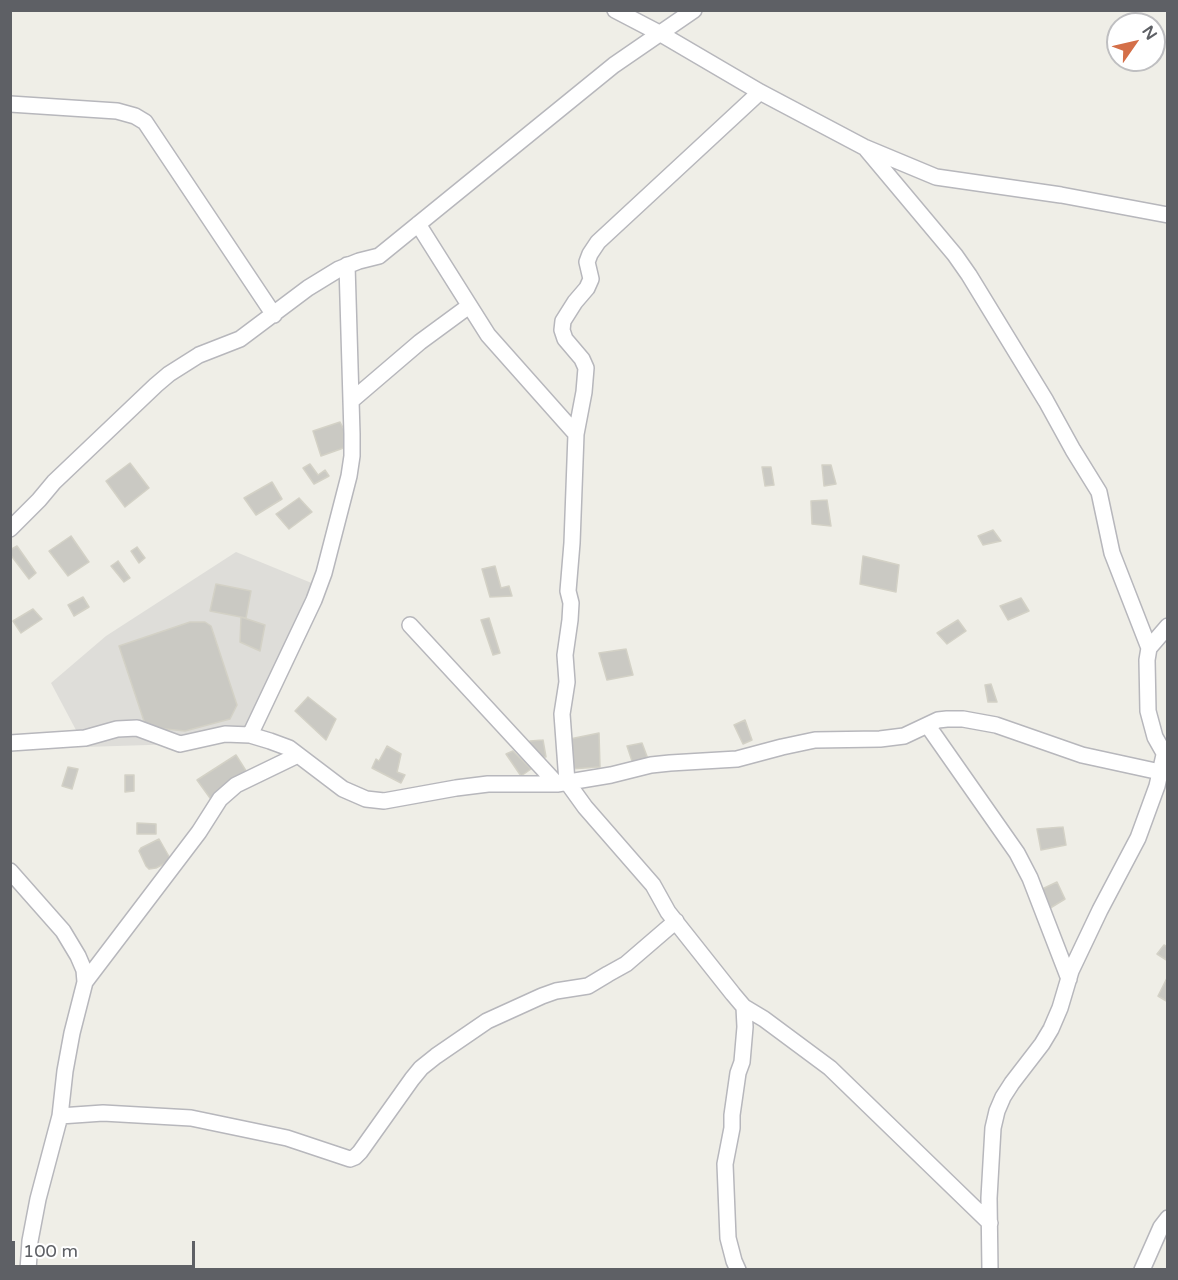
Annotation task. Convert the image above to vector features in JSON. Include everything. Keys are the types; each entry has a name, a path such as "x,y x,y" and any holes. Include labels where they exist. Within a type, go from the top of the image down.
{"street":[{"path":"615,10 760,92 864,147 936,177 1061,195 1167,215"},
{"path":"10,529 54,482 156,385 199,355 240,339 308,288 339,268 379,256 614,65 694,10"},
{"path":"562,783 562,714 567,682 565,656 571,603 568,591 576,434 586,368 582,359 565,339 562,330 563,321 591,279 587,262 598,242 760,92"},
{"path":"10,104 117,111 135,116 145,122 274,315"},
{"path":"864,147 955,255 969,275 1099,492 1112,553 1149,648"},
{"path":"418,224 488,335 576,434"},
{"path":"250,735 314,600 324,573 349,476 352,456 348,265"},
{"path":"351,401 420,342 469,306"},
{"path":"410,625 585,807 653,885 669,912 744,1007 830,1068 990,1223"},
{"path":"990,1269 989,1198 993,1128 997,1111 1012,1083 1051,1029 1071,971 1138,838 1157,786 1164,762 1148,711 1147,660 1149,648 1167,626"},
{"path":"10,743 84,738 117,729 137,728 180,744 225,734 250,735 289,748 343,789 366,799 384,801 488,784 562,783 611,775 651,765 737,759 815,740 880,739 904,736 938,720 947,719 963,719 996,725 1082,755 1164,762"},
{"path":"928,726 1017,853 1030,878 1069,979"},
{"path":"85,982 199,832 220,799 236,785 298,755"},
{"path":"10,871 63,931 78,956 84,970 85,982 72,1033 60,1116 38,1199 30,1241 28,1269"},
{"path":"60,1116 103,1113 191,1119 287,1138 350,1159 360,1152 421,1068 453,1044 487,1021 542,996 556,991 588,986 626,964 676,921"},
{"path":"738,1269 728,1238 725,1164 732,1128 738,1073 742,1062 744,1007"},
{"path":"1142,1269 1167,1218"}],"shaded area":[{"path":"236,552 314,584 244,731 180,744 85,747 51,683 106,636"}],"building":[{"path":"340,422 352,445 321,456 313,431"},
{"path":"130,463 149,488 125,507 106,481"},
{"path":"310,464 318,475 325,470 329,476 314,484 303,468"},
{"path":"822,465 831,465 836,484 824,486"},
{"path":"762,467 771,467 774,485 765,486"},
{"path":"272,482 282,499 256,515 244,498"},
{"path":"299,498 312,512 289,529 276,514"},
{"path":"827,500 831,526 812,524 811,501"},
{"path":"993,530 1001,541 983,545 978,536"},
{"path":"71,536 89,562 68,576 49,551"},
{"path":"17,546 36,573 29,579 10,554 10,550"},
{"path":"137,547 145,558 139,563 131,551"},
{"path":"863,556 899,565 896,592 860,584"},
{"path":"118,561 130,578 124,582 111,566"},
{"path":"495,566 501,588 509,586 512,596 490,597 482,569"},
{"path":"216,584 251,591 246,618 210,611"},
{"path":"83,597 89,607 74,616 68,605"},
{"path":"1021,598 1029,611 1008,620 1000,606"},
{"path":"33,609 42,619 21,633 13,621"},
{"path":"241,617 265,625 260,651 240,642"},
{"path":"489,618 500,653 493,655 481,620"},
{"path":"958,620 966,631 947,644 937,633"},
{"path":"190,622 205,622 211,626 237,705 230,719 185,731 146,727 119,646"},
{"path":"626,649 633,675 607,680 599,653"},
{"path":"991,684 997,702 988,702 985,685"},
{"path":"308,697 336,719 326,740 295,711"},
{"path":"745,720 752,740 743,744 734,725"},
{"path":"599,733 600,767 570,769 565,740"},
{"path":"543,740 546,757 536,757 530,741"},
{"path":"642,743 648,759 632,761 627,746"},
{"path":"387,746 401,754 397,772 405,775 401,783 372,768 376,759 379,761"},
{"path":"513,751 531,769 521,776 506,754"},
{"path":"236,755 248,774 210,798 197,780"},
{"path":"68,767 78,769 72,789 62,786"},
{"path":"125,775 134,775 134,791 125,792"},
{"path":"137,823 156,824 156,834 137,834"},
{"path":"1063,827 1066,845 1041,850 1037,829"},
{"path":"159,839 171,860 149,869 139,851"},
{"path":"1057,882 1065,899 1047,910 1038,891"},
{"path":"1164,945 1168,947 1168,961 1157,954"},
{"path":"1168,976 1168,1002 1158,996"}]}
